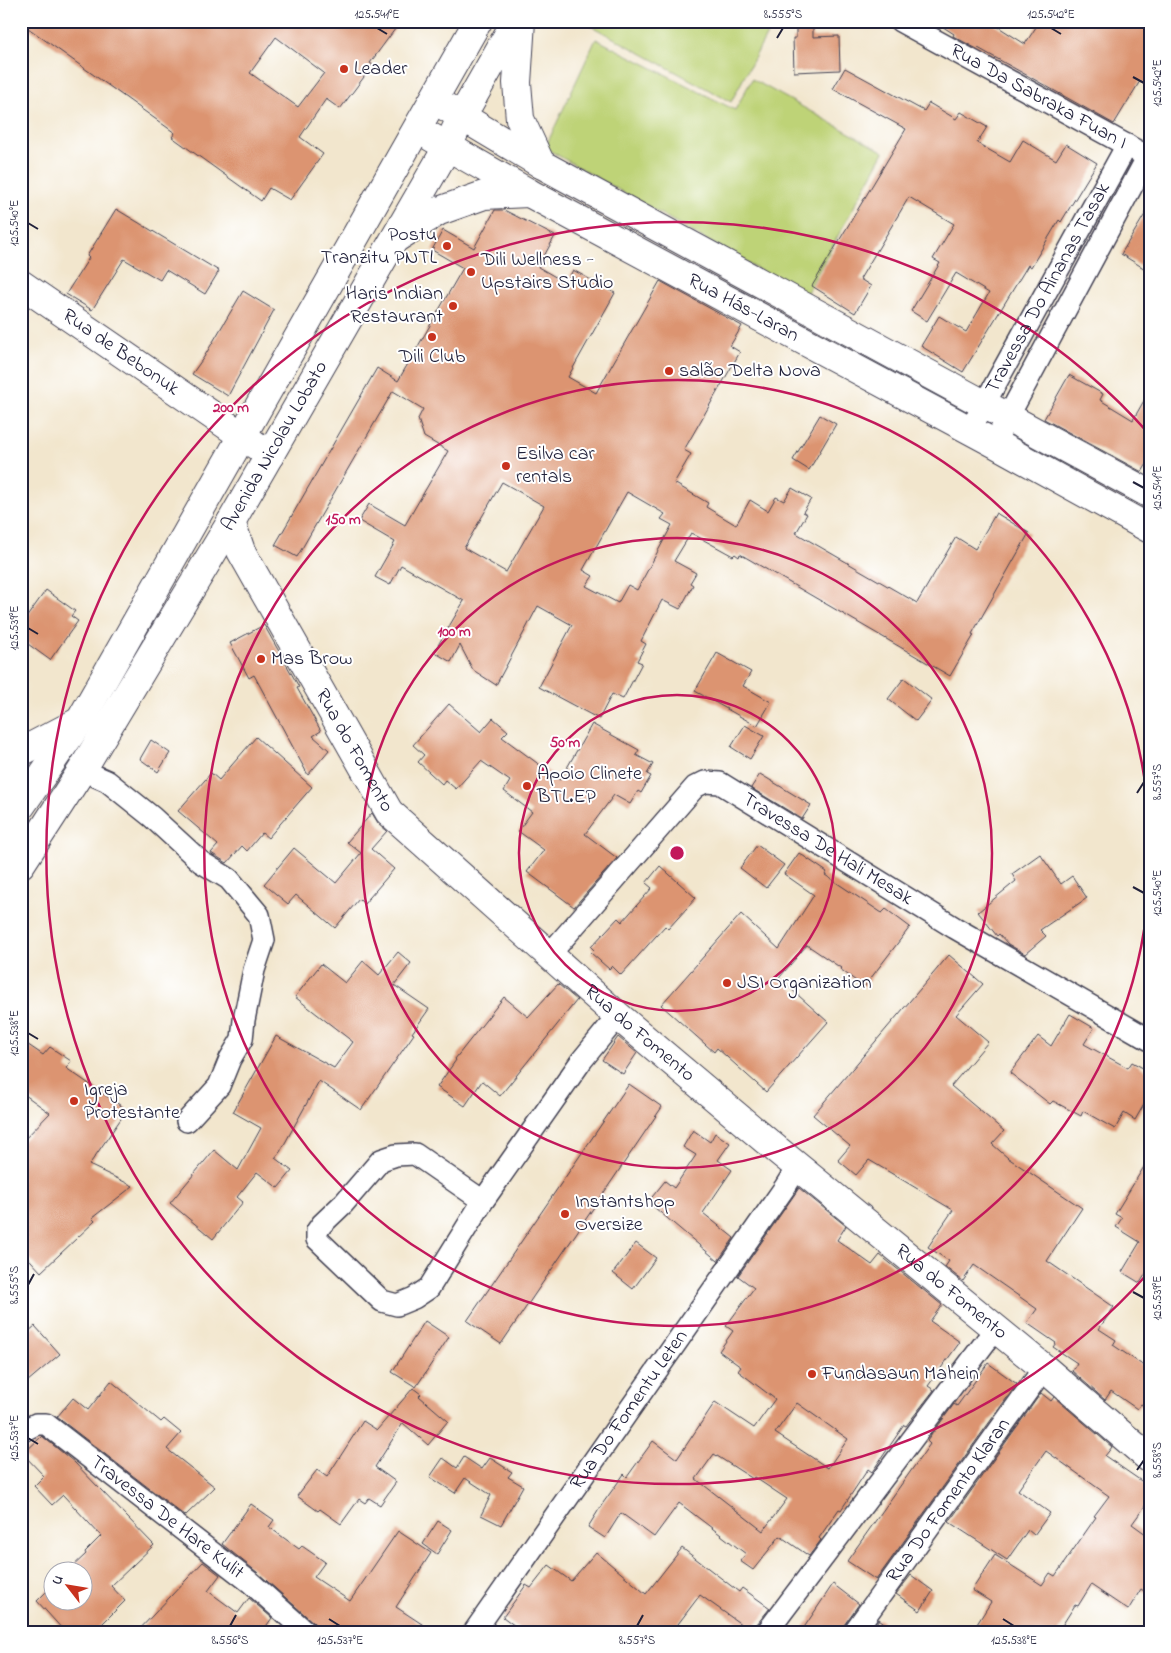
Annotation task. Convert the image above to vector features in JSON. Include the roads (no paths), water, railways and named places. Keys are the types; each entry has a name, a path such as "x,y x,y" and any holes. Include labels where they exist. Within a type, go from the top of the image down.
{"main road":[{"name":"Avenida Nicolau Lobato","path":"21,806 80,721 478,21"},
{"name":"Avenida Nicolau Lobato","path":"26,856 82,770 231,522 448,146 462,116 516,21"},
{"path":"521,21 517,83 520,119 541,164"},
{"name":"Rua Hás-Laran","path":"433,100 541,164 1150,494"},
{"name":"Rua Hás-Laran","path":"416,129 1150,529"},
{"path":"394,240 439,211 484,196 529,192"},
{"name":"Rua de Bebonuk","path":"21,284 270,455"},
{"name":"Rua do Fomento","path":"231,522 241,551 389,812 618,1016 791,1177 996,1328 1150,1458"},
{"path":"21,752 80,721"}],"street":[{"name":"Rua Da Sabraka Fuan I","path":"900,21 1149,157"},
{"name":"Travessa Do Ainanas Tasak","path":"970,430 1127,145"},
{"name":"Travessa Do Ainanas Tasak","path":"994,443 1149,157"},
{"path":"82,770 107,781 152,817 201,862 229,879 259,915 264,940 252,978 242,1039 230,1059 219,1086 187,1121"},
{"name":"Travessa De Hali Mesak","path":"550,955 695,786 705,782 720,783 955,928 1150,1040"},
{"path":"483,1201 416,1154 396,1155 381,1160 344,1203 322,1224 317,1231 317,1239 382,1301 397,1305 414,1298 429,1288 483,1201 582,1060 618,1016"},
{"name":"Rua Do Fomentu Leten","path":"474,1632 791,1177"},
{"path":"767,1632 996,1328"},
{"name":"Rua Do Fomento Klaran","path":"854,1632 1044,1368"},
{"name":"Travessa De Hare Kulit","path":"21,1432 36,1424 46,1424 250,1582 306,1632"}],"place":[{"name":"Leader","path":"344,69"},
{"name":"Postu Tranzitu PNTL","path":"447,246"},
{"name":"Dili Wellness - Upstairs Studio","path":"471,272"},
{"name":"Haris Indian Restaurant","path":"453,306"},
{"name":"Dili Club","path":"432,337"},
{"name":"salão Delta Nova","path":"669,371"},
{"name":"Esilva car rentals","path":"506,466"},
{"name":"Mas Brow","path":"261,659"},
{"name":"Apoio Clinete BTL.EP","path":"527,786"},
{"name":"JSI Organization","path":"727,983"},
{"name":"Igreja Protestante","path":"74,1101"},
{"name":"Instantshop Oversize","path":"565,1214"},
{"name":"Fundasaun Mahein","path":"812,1374"}]}
